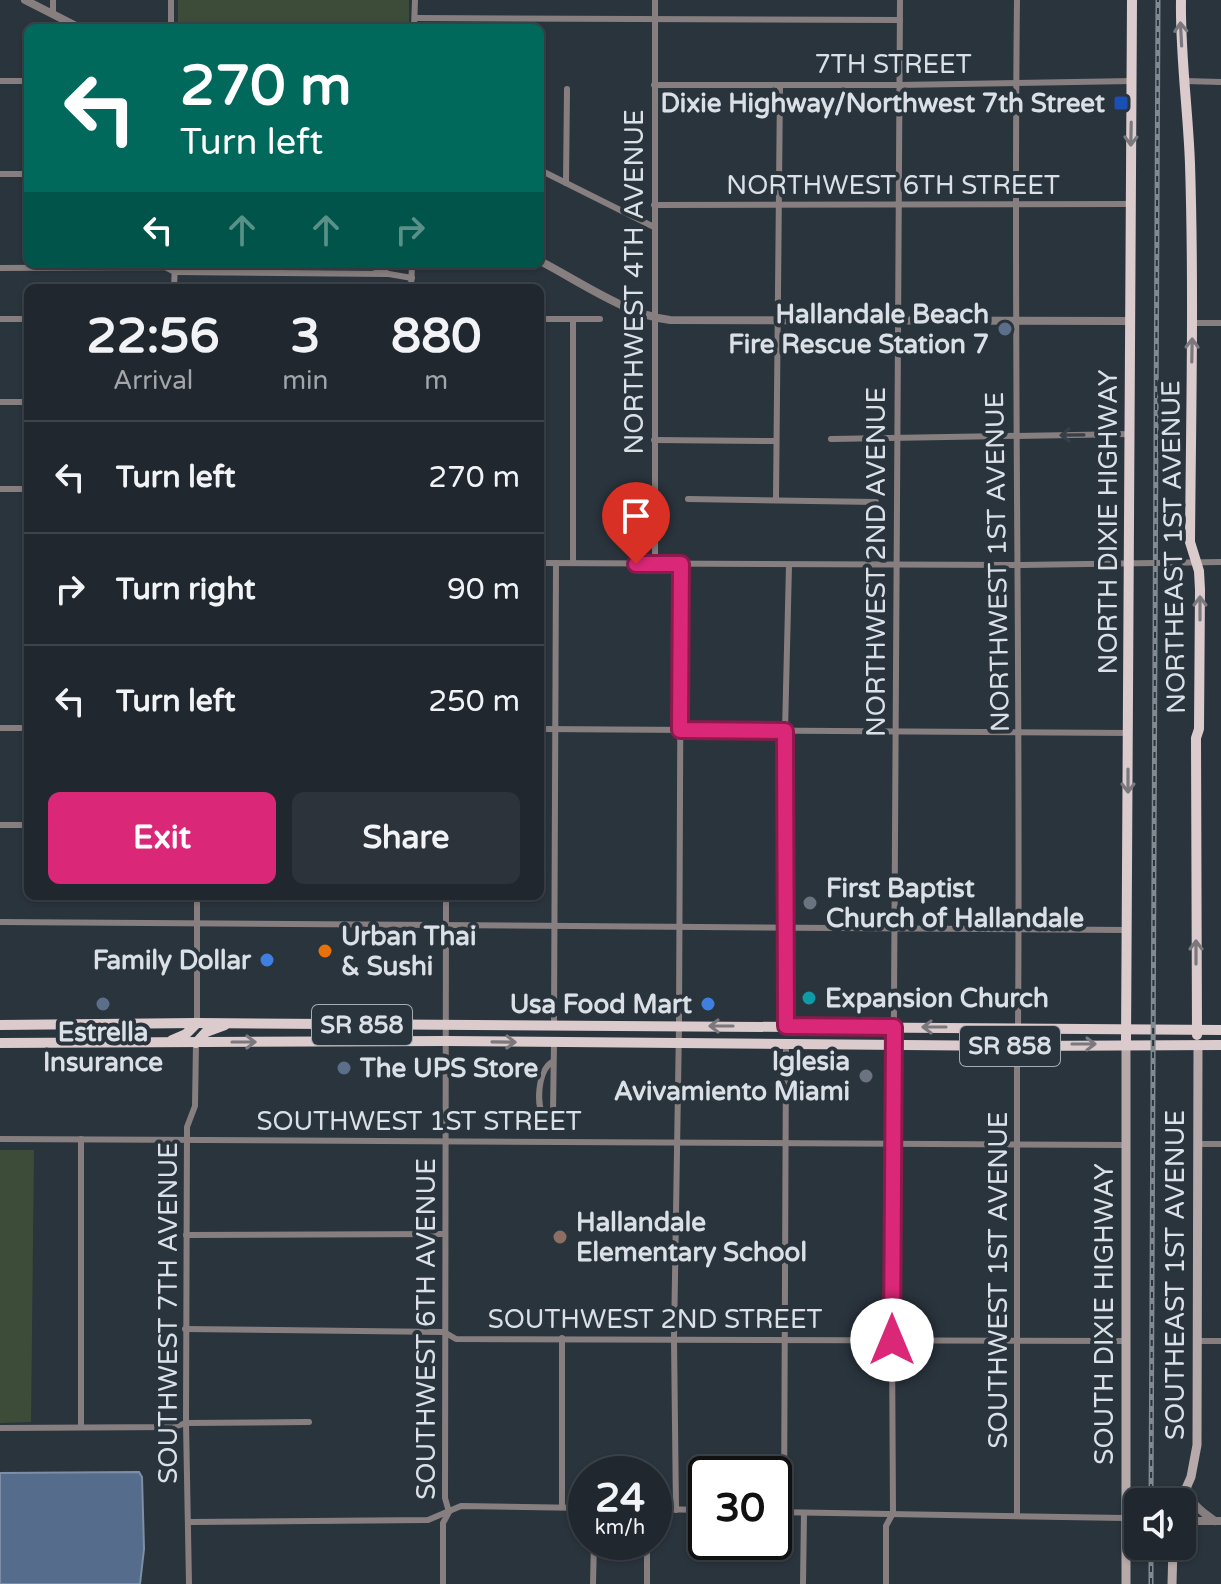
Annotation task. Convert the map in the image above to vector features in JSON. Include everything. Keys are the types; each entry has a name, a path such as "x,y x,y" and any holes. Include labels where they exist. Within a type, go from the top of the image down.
{"main road":[{"name":"NORTH DIXIE HIGHWAY","path":"1126,1044 1132,0"},
{"name":"NORTHEAST 1ST AVENUE","path":"1181,0 1180,29 1190,162 1190,542 1199,571 1200,590 1199,729 1196,738 1198,1045"},
{"path":"166,1042 186,1034 197,1023"},
{"name":"SR 858","path":"0,1025 231,1023 1221,1030"},
{"path":"196,1043 206,1032 231,1023"},
{"name":"SR 858","path":"0,1043 446,1041 1221,1045"},
{"name":"SOUTH DIXIE HIGHWAY","path":"1125,1488 1126,1044"},
{"name":"SOUTHEAST 1ST AVENUE","path":"1187,1487 1197,1445 1198,1045"},
{"name":"SOUTH DIXIE HIGHWAY","path":"1126,1560 1126,1584"},
{"path":"1172,1584 1173,1560"}],"street":[{"path":"25,0 72,24"},
{"path":"53,0 53,14"},
{"path":"171,0 171,24"},
{"path":"414,24 415,0"},
{"name":"NORTHWEST 4TH AVENUE","path":"655,0 655,564"},
{"name":"NORTHWEST 2ND AVENUE","path":"886,1584 886,1526 893,1513 900,0"},
{"name":"NORTHWEST 1ST AVENUE","path":"1017,0 1015,436 1020,565 1018,1027"},
{"path":"415,18 900,20"},
{"path":"0,81 24,81"},
{"name":"7TH STREET","path":"654,85 1132,81"},
{"path":"1185,81 1221,82"},
{"path":"776,499 780,85"},
{"path":"566,183 567,89"},
{"path":"544,172 654,227"},
{"path":"0,174 24,174"},
{"name":"NORTHWEST 6TH STREET","path":"654,205 1131,204"},
{"path":"544,263 654,318 898,322 1130,321"},
{"path":"0,268 24,268"},
{"path":"175,268 389,274 412,278"},
{"path":"375,268 389,274"},
{"path":"411,284 412,268"},
{"path":"0,319 24,319"},
{"path":"544,319 600,319"},
{"path":"573,319 573,563"},
{"path":"1192,323 1221,323"},
{"path":"0,402 24,402"},
{"path":"831,439 1130,434"},
{"path":"654,440 776,441"},
{"path":"0,489 24,489"},
{"path":"688,499 876,502"},
{"path":"544,563 1020,565 1221,562"},
{"path":"554,1026 556,563"},
{"path":"676,1510 674,1339 681,564"},
{"path":"786,1026 785,731 789,565"},
{"path":"0,728 24,728"},
{"path":"544,729 1129,733"},
{"path":"0,825 24,825"},
{"path":"197,900 197,1023"},
{"name":"SOUTHWEST 6TH AVENUE","path":"443,1584 443,1523 449,1512 445,1498 444,1332 446,900"},
{"path":"0,922 1127,930"},
{"name":"SOUTHWEST 7TH AVENUE","path":"189,1584 185,1329 187,1140 188,1123 195,1106 196,1043"},
{"path":"552,1062 545,1066 542,1075 540,1111 545,1118 553,1113 554,1043"},
{"path":"785,1456 786,1043"},
{"name":"SOUTHWEST 1ST AVENUE","path":"1017,1046 1017,1515"},
{"name":"SOUTHWEST 1ST STREET","path":"0,1139 1126,1145"},
{"path":"81,1139 81,1427"},
{"path":"1197,1144 1221,1144"},
{"path":"186,1235 445,1234"},
{"name":"SOUTHWEST 2ND STREET","path":"185,1329 444,1332 456,1339 1126,1341"},
{"path":"562,1338 562,1507"},
{"path":"1197,1341 1221,1341"},
{"path":"0,1428 309,1422"},
{"path":"1187,1487 1197,1508 1218,1521"},
{"path":"189,1522 428,1520 461,1506 568,1507"},
{"path":"672,1510 688,1510"},
{"path":"792,1512 1124,1518"},
{"path":"803,1584 804,1513"},
{"path":"1196,1521 1218,1521"},
{"path":"593,1584 594,1560"},
{"path":"647,1560 647,1584"}],"green space":[{"path":"178,0 409,0 409,24 178,24"},
{"path":"0,1150 34,1150 31,1422 0,1423"}],"water":[{"path":"139,1472 142,1477 144,1549 140,1584 0,1584 0,1473"}],"railway":[{"path":"1151,1488 1158,0"},
{"path":"1151,1560 1151,1584"}],"place":[{"name":"Dixie Highway/Northwest 7th Street","path":"1121,103"},
{"name":"Hallandale Beach Fire Rescue Station 7","path":"1005,329"},
{"name":"First Baptist Church of Hallandale","path":"810,903"},
{"name":"Urban Thai & Sushi","path":"325,951"},
{"name":"Family Dollar","path":"267,960"},
{"name":"Expansion Church","path":"809,998"},
{"name":"Estrella Insurance","path":"103,1004"},
{"name":"Usa Food Mart","path":"708,1004"},
{"name":"The UPS Store","path":"344,1068"},
{"name":"Iglesia Avivamiento Miami","path":"866,1076"},
{"name":"Hallandale Elementary School","path":"560,1237"}],"route":[{"path":"636,564 681,564 680,730 785,731 786,1026 894,1027 892,1340"}]}
